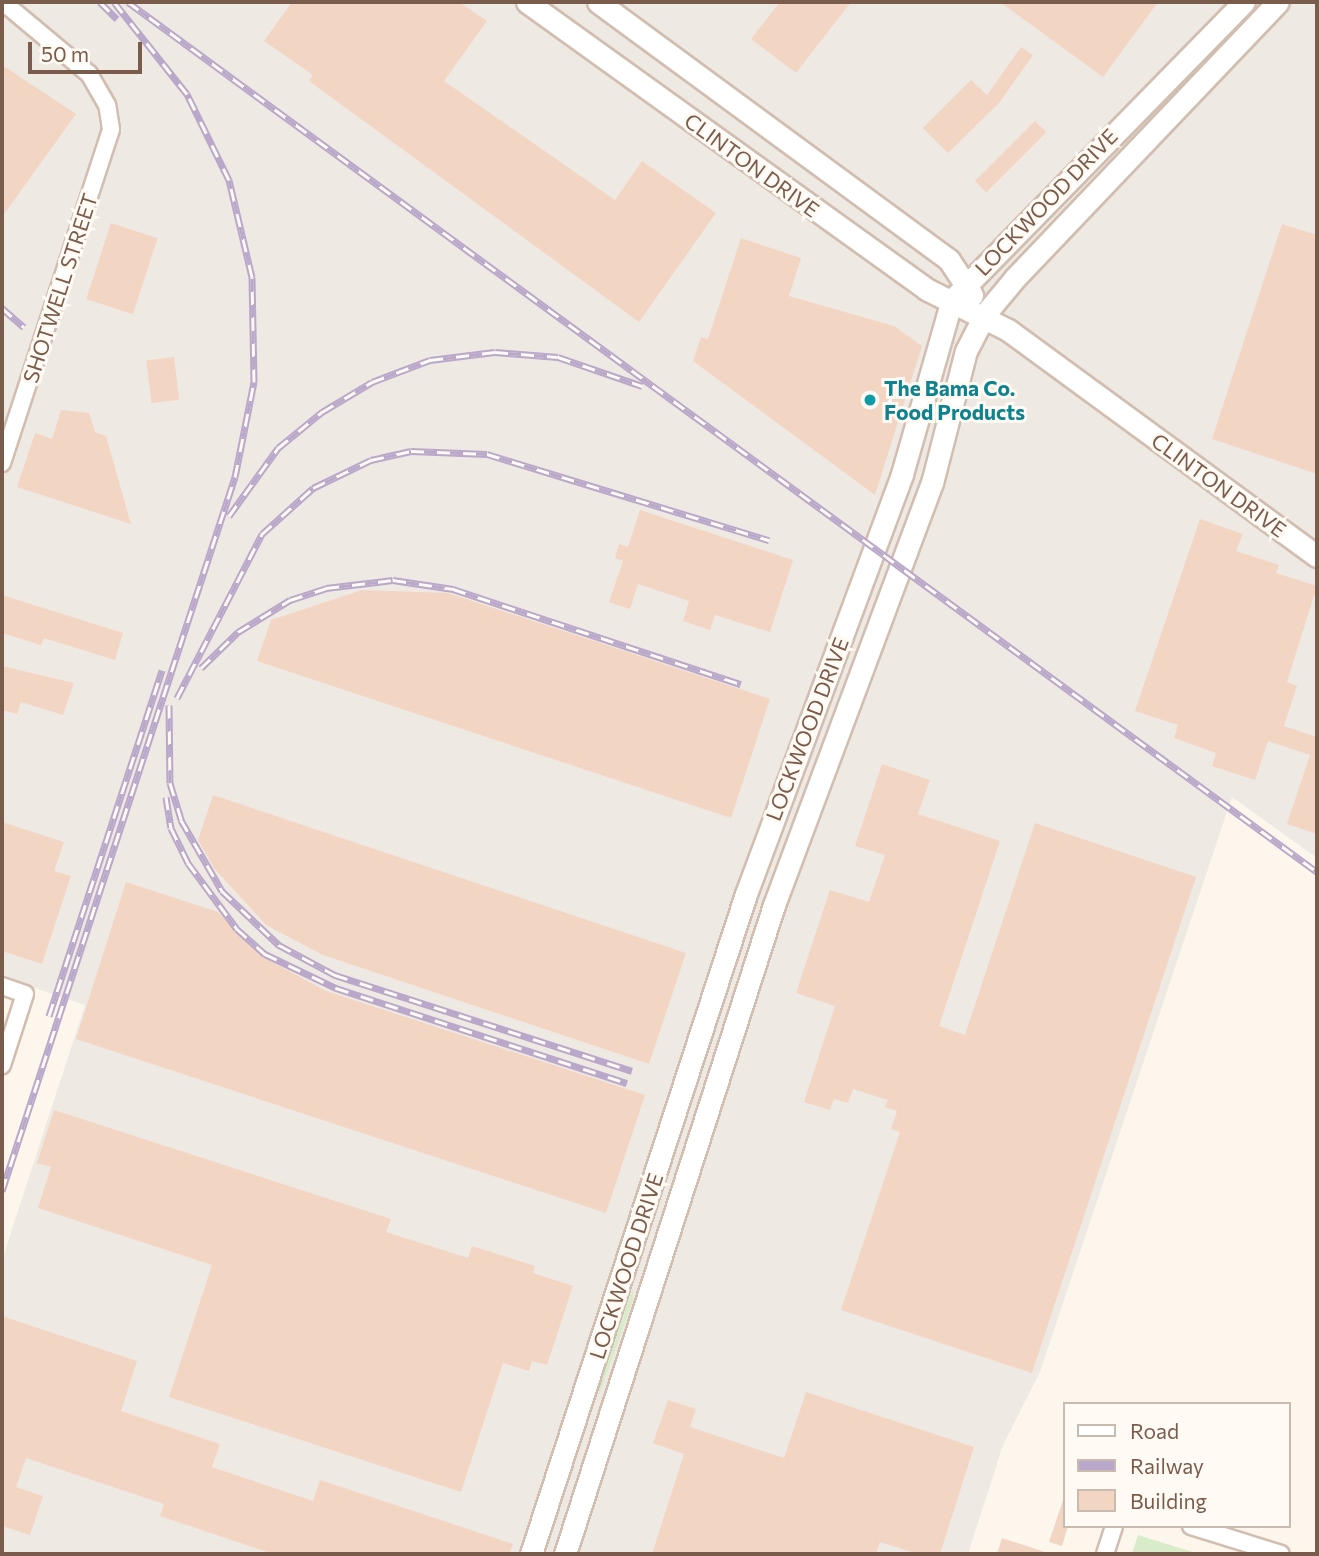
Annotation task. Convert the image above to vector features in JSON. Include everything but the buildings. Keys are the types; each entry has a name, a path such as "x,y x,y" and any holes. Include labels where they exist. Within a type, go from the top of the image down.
{"main road":[{"name":"CLINTON DRIVE","path":"527,2 926,289 959,293 1317,556"},
{"name":"CLINTON DRIVE","path":"598,2 949,260 959,293"},
{"name":"LOCKWOOD DRIVE","path":"531,1554 746,894 902,474 959,293 1244,2"},
{"name":"LOCKWOOD DRIVE","path":"565,1554 774,905 907,555 967,351 985,314 1217,63 1266,6"},
{"path":"1199,47 1217,63"},
{"path":"1119,127 1139,145"},
{"path":"581,1404 611,1414"},
{"path":"551,1497 581,1507"}],"street":[{"name":"SHOTWELL STREET","path":"2,2 77,61 99,89 111,118 106,153 2,463"},
{"path":"2,986 25,994 2,1065"},
{"path":"1105,1554 1113,1528"},
{"path":"1197,1528 1281,1554"}],"shaded area":[{"path":"2,2 1317,2 1317,858 1232,797 1040,1372 1003,1445 968,1554 2,1554 2,1260 85,1005 2,977"}],"green space":[{"path":"633,1288 633,1300 599,1395 599,1379"},
{"path":"1138,1535 1199,1554 1132,1554"}],"railway":[{"path":"100,2 117,19"},
{"path":"2,1191 235,477 254,382 252,277 229,180 187,94 114,2"},
{"path":"128,2 1317,872"},
{"path":"2,308 24,327"},
{"path":"229,516 278,448 322,412 372,382 430,360 495,352 558,357 642,386"},
{"path":"177,698 262,534 313,488 371,460 411,451 487,454 769,540"},
{"path":"201,668 238,632 290,600 326,588 393,580 453,589 741,684"},
{"path":"49,1016 162,670"},
{"path":"169,705 170,783 181,820 222,891 279,945 335,975 632,1071"},
{"path":"166,797 171,828 188,863 237,929 265,954 336,988 627,1083"}],"place":[{"name":"The Bama Co. Food Products","path":"870,400"}]}
